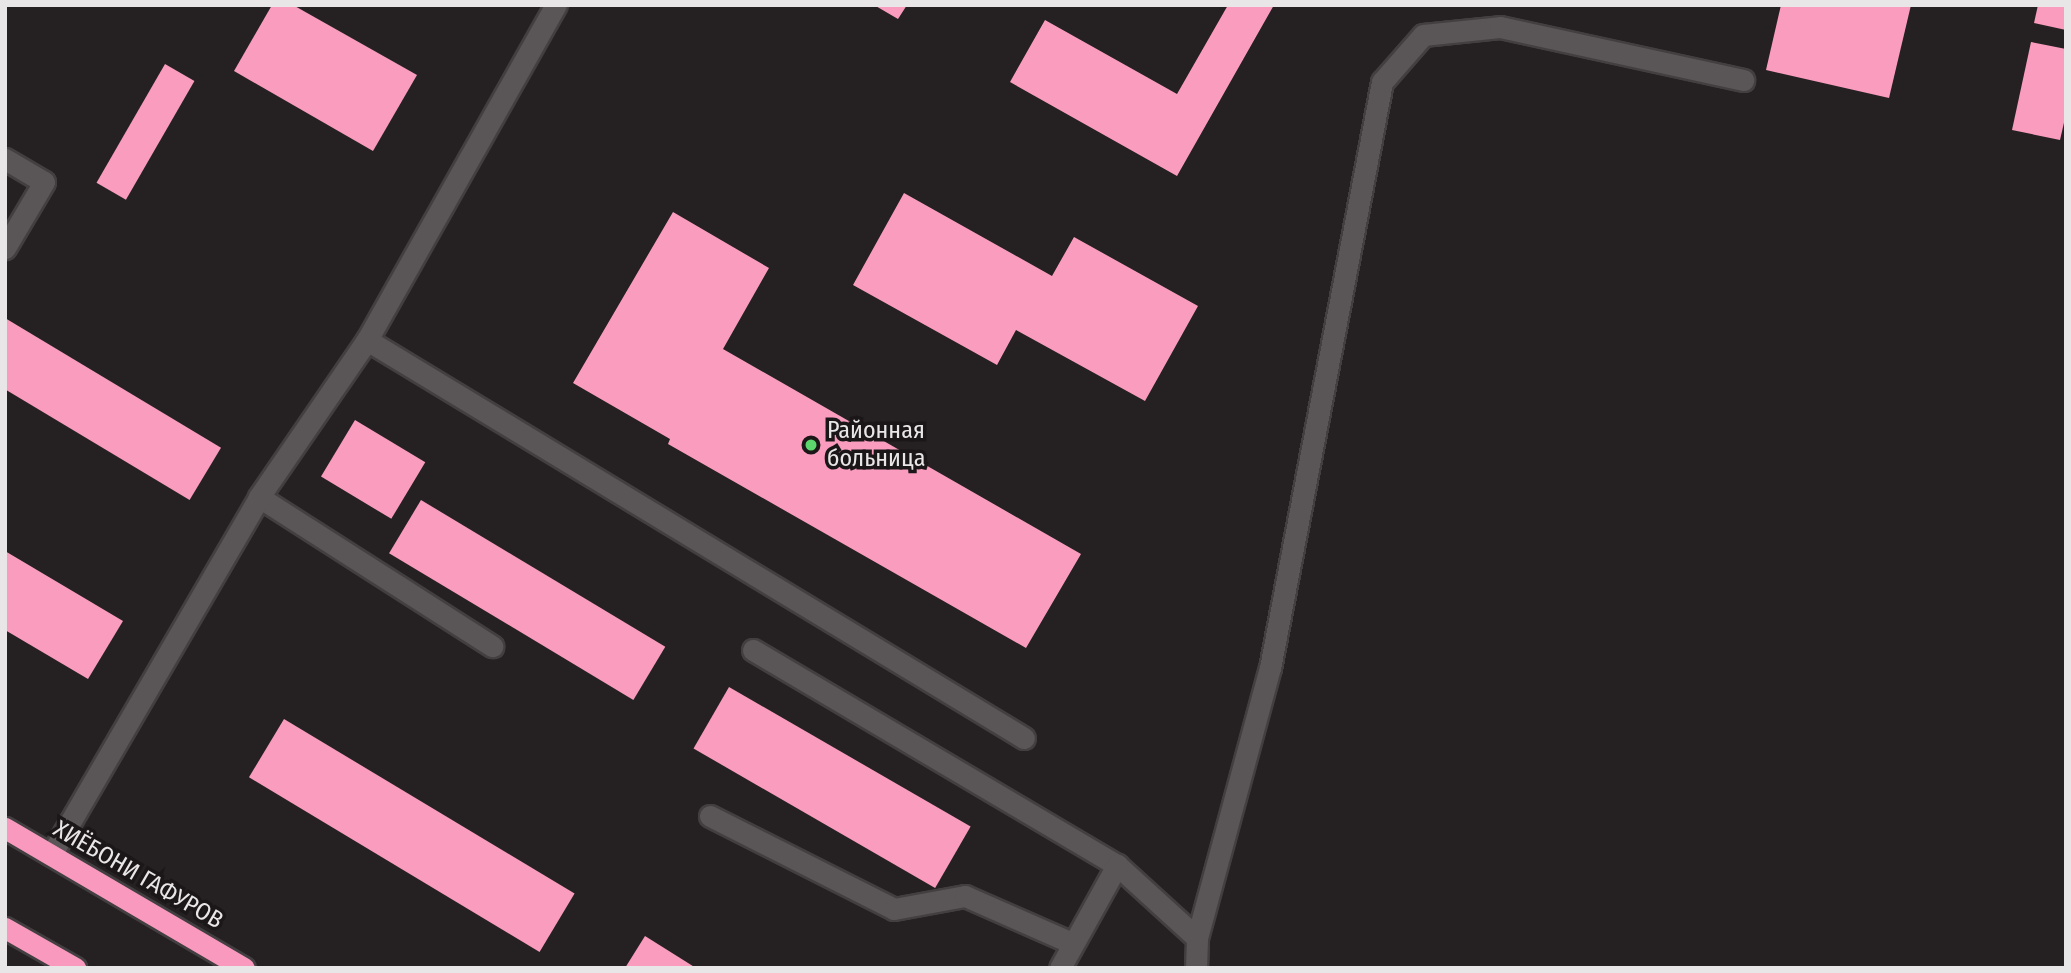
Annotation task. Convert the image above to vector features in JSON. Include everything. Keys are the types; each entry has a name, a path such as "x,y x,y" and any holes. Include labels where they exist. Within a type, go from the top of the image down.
{"highway":[{"name":"ХИЁБОНИ ГАФУРОВ","path":"5,828 244,968"},
{"path":"5,928 75,968"}],"street":[{"path":"51,855 259,497 367,340 556,5"},
{"path":"1196,968 1197,938 1270,668 1382,82 1423,35 1500,27 1743,80"},
{"path":"5,159 44,182 5,248"},
{"path":"367,340 1024,738"},
{"path":"259,497 492,646"},
{"path":"753,650 1117,865 1197,938"},
{"path":"710,816 894,909 965,896 1073,943"},
{"path":"1060,968 1117,865"}],"building":[{"path":"272,5 293,5 417,75 373,151 234,71"},
{"path":"874,5 907,5 898,19"},
{"path":"1228,5 1274,5 1177,176 1010,82 1045,20 1177,94"},
{"path":"1781,5 1911,5 1889,98 1766,70"},
{"path":"2038,5 2066,5 2066,30 2034,23"},
{"path":"2031,42 2066,49 2066,114 2060,140 2012,130"},
{"path":"165,64 194,81 126,200 97,183"},
{"path":"904,193 1052,276 1074,237 1198,306 1145,401 1016,330 997,365 853,285"},
{"path":"673,212 769,268 723,349 1081,554 1026,648 668,444 670,439 573,383"},
{"path":"5,318 221,448 190,500 5,389"},
{"path":"355,420 425,462 391,519 321,477"},
{"path":"421,500 665,647 633,700 389,553"},
{"path":"5,551 123,621 88,679 5,630"},
{"path":"729,687 971,826 935,888 694,748"},
{"path":"284,719 575,894 540,952 249,777"},
{"path":"645,936 696,968 625,968"}],"place":[{"name":"Районная больница","path":"811,445"}]}
